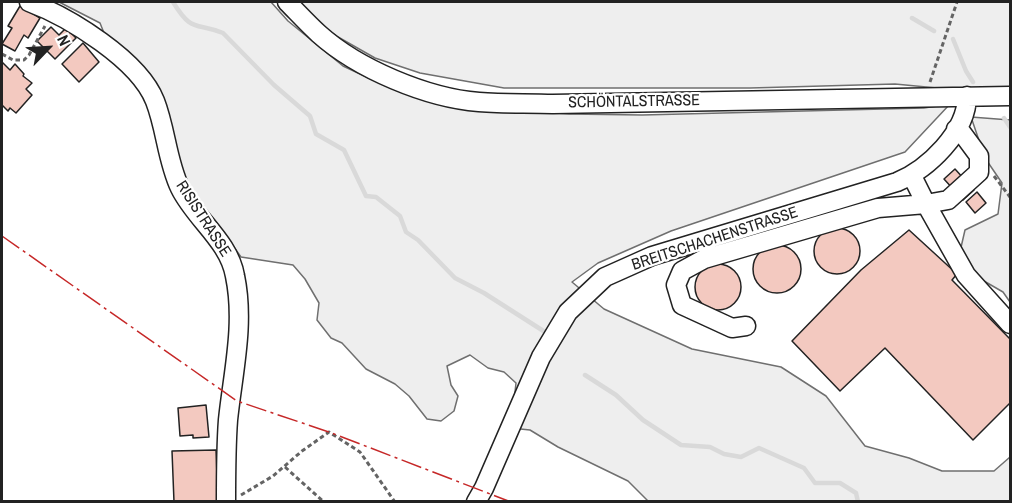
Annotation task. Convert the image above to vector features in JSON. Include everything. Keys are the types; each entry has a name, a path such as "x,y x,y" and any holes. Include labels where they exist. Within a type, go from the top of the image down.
{"street":[{"name":"RISISTRASSE","path":"29,2 55,13 106,45 135,72 154,98 172,168 181,189 231,260 239,310 238,344 228,418 232,499"},
{"name":"SCHÖNTALSTRASSE","path":"287,2 320,35 362,64 416,89 479,102 553,104 1011,96"},
{"name":"BREITSCHACHENSTRASSE","path":"476,501 541,357 568,312 605,277 652,256 912,176 931,161 956,129 964,113 967,96"},
{"path":"746,326 732,328 682,305 676,285 682,271 704,259 856,214 879,208 948,200 979,172 979,156 962,133 956,129"},
{"path":"912,176 966,275 1011,324"}],"path":[{"path":"927,97 927,90 957,2"},
{"path":"2,54 13,60 24,60 55,13"},
{"path":"232,499 285,467 302,451 329,432 360,452 395,501"},
{"path":"285,467 324,501"}],"shaded area":[{"path":"59,2 271,2 288,21 343,66 373,80 446,104 569,114 642,115 924,108 950,104 905,152 671,231 598,263 572,282 604,309 692,349 781,367 826,396 865,446 909,458 942,471 994,471 1010,457 1010,501 648,501 628,481 558,447 530,430 511,428 516,383 504,372 488,368 470,355 447,366 451,385 458,396 454,411 441,421 427,419 409,396 395,384 366,369 342,343 331,338 317,320 319,303 305,279 293,265 241,257 220,228 210,224 172,168 149,102 110,48 100,23"},
{"path":"294,2 1010,2 1010,95 895,84 750,88 504,88 420,73 375,58 338,37 302,11"},
{"path":"971,117 1010,120 1010,302 1003,292 977,277 959,256 965,230 998,214 1002,183 985,158"}],"building":[{"path":"20,6 40,18 28,38 24,35 15,51 2,44 12,28 8,26"},
{"path":"51,27 59,35 66,28 76,38 55,59 37,41"},
{"path":"83,43 99,62 79,82 62,64"},
{"path":"2,62 10,70 15,64 24,74 23,76 32,83 26,89 32,95 16,113 10,108 8,111 2,105"},
{"path":"955,169 974,190 963,200 944,179"},
{"path":"977,192 986,203 975,213 966,202"},
{"path":"837,228 846,229 854,234 859,242 859,260 854,268 846,273 837,274 828,273 820,268 815,260 814,251 815,242 820,234 828,229"},
{"path":"909,230 957,274 952,280 1010,339 1010,403 973,440 885,348 840,391 792,341 861,270"},
{"path":"772,245 782,245 794,252 801,264 801,274 794,286 782,293 772,293 757,282 753,274 753,264 764,249"},
{"path":"718,264 734,271 741,287 734,303 718,310 702,303 695,287 702,271"},
{"path":"206,405 209,437 180,436 178,408"},
{"path":"216,450 218,502 174,502 172,451"}],"waterway":[{"path":"173,2 190,23 223,33 274,85 310,116 316,134 344,150 366,196 376,197 400,216 406,232 418,240 455,278 484,293 545,332"},
{"path":"912,18 934,31"},
{"path":"953,39 973,82"},
{"path":"1004,118 1010,127"},
{"path":"585,375 616,395 643,420 681,445 710,447 724,454 741,457 759,448 804,468 815,483 840,483 856,493 858,502"}],"power":[{"path":"2,236 237,401 329,432 511,502"}]}
